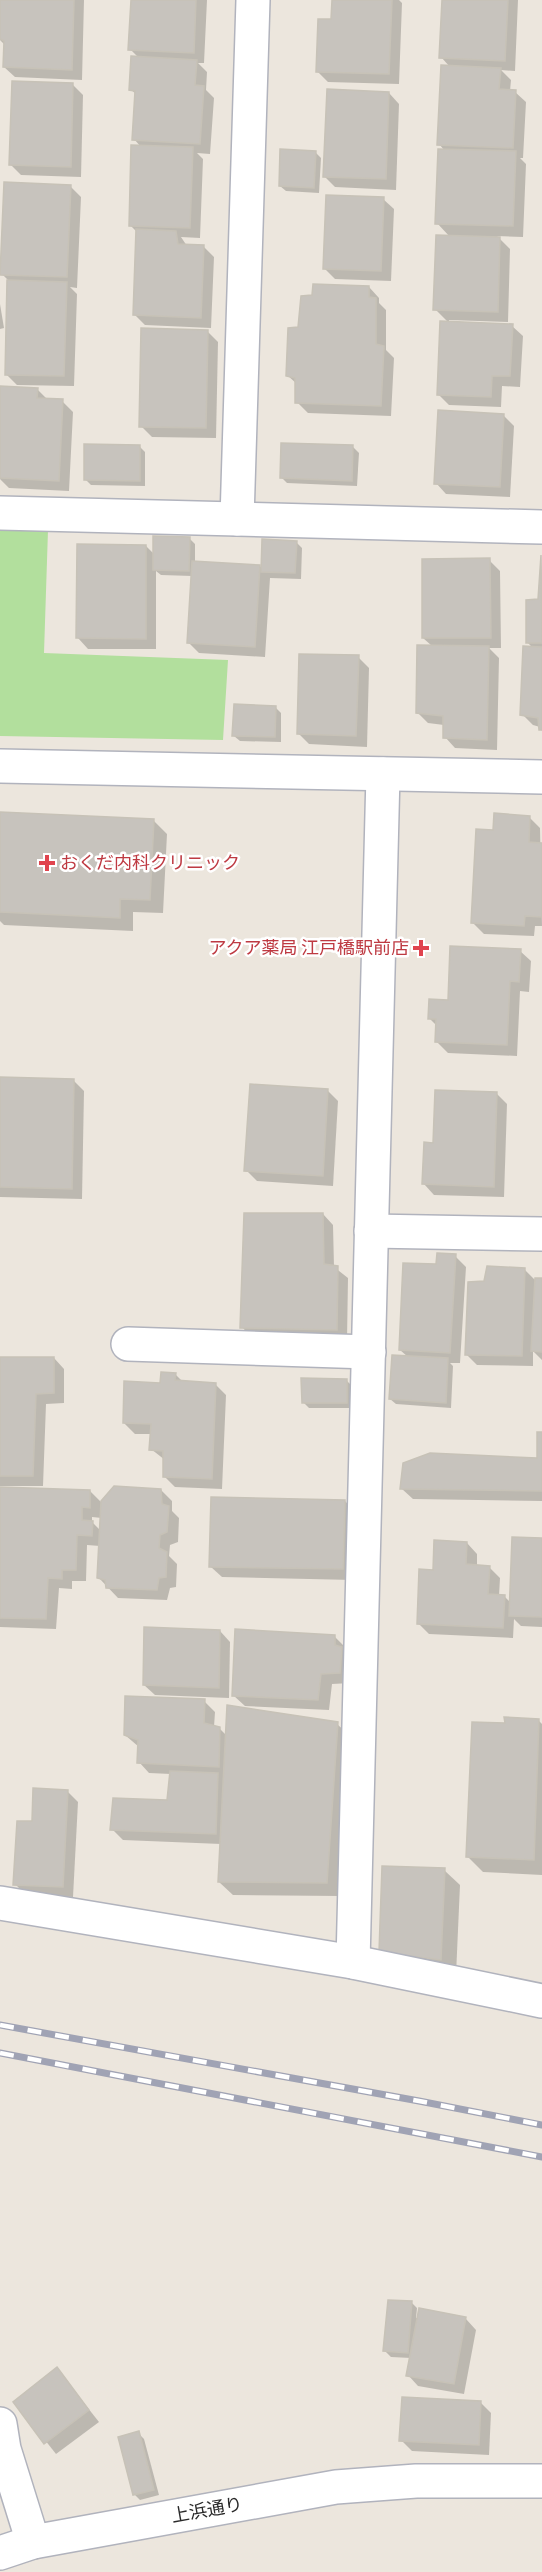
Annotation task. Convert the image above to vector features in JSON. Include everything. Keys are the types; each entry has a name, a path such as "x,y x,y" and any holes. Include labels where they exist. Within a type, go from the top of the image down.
{"street":[{"path":"237,519 253,0"},
{"path":"0,513 542,527"},
{"path":"0,766 542,777"},
{"path":"353,1962 382,774"},
{"path":"371,1231 542,1234"},
{"path":"128,1344 369,1352"},
{"path":"0,1903 353,1962 542,2001"},
{"path":"0,2424 4,2449 33,2542"},
{"name":"上浜通り","path":"0,2553 33,2542 336,2487 416,2481 542,2481"}],"green space":[{"path":"0,528 48,530 44,653 228,660 223,740 0,736"}],"building":[{"path":"0,0 74,0 72,70 3,67 4,41 0,39"},
{"path":"131,0 196,0 194,53 128,50"},
{"path":"332,0 392,0 389,74 316,72 318,19 331,19"},
{"path":"442,0 508,0 505,61 439,58"},
{"path":"131,56 197,60 195,85 204,86 200,144 132,140 135,91 129,90"},
{"path":"441,65 501,68 499,89 516,90 513,148 437,145"},
{"path":"12,81 73,83 71,167 9,165"},
{"path":"327,89 389,92 386,179 323,177"},
{"path":"131,145 193,147 190,228 129,226"},
{"path":"280,149 316,151 314,188 279,186"},
{"path":"438,149 516,151 513,226 435,224"},
{"path":"4,182 71,185 67,277 0,275"},
{"path":"326,195 384,197 381,271 323,269"},
{"path":"136,229 176,231 178,244 204,245 201,318 133,315"},
{"path":"436,235 500,237 498,312 433,310"},
{"path":"7,280 67,282 64,376 5,375"},
{"path":"313,284 369,286 369,297 376,298 376,344 384,346 381,406 295,403 295,378 286,376 288,328 298,327 301,296 312,295"},
{"path":"440,321 513,324 510,376 492,376 491,397 437,395"},
{"path":"141,328 208,330 206,428 139,427"},
{"path":"0,386 38,388 37,398 63,399 59,481 0,478"},
{"path":"438,410 504,414 500,487 434,484"},
{"path":"281,443 353,445 352,481 280,478"},
{"path":"84,444 140,445 140,481 84,480"},
{"path":"153,536 190,537 189,571 153,570"},
{"path":"262,539 297,541 295,573 261,572"},
{"path":"77,544 146,545 146,639 76,638"},
{"path":"541,555 542,643 526,643 526,600 538,599"},
{"path":"490,558 491,638 422,638 422,559"},
{"path":"192,561 260,565 255,647 187,643"},
{"path":"417,645 489,646 487,740 443,738 443,716 416,713"},
{"path":"523,646 542,647 542,730 539,730 538,718 520,715"},
{"path":"299,654 359,655 356,736 297,734"},
{"path":"234,704 276,706 275,737 232,736"},
{"path":"0,812 154,819 150,900 120,899 120,918 0,912"},
{"path":"494,813 530,816 529,842 542,843 542,917 525,916 524,926 471,923 476,829 493,830"},
{"path":"450,946 521,949 519,982 510,981 507,1045 435,1042 436,1019 428,1019 429,999 448,1000"},
{"path":"0,1077 74,1079 72,1189 0,1187"},
{"path":"250,1084 328,1089 323,1176 244,1171"},
{"path":"435,1090 497,1092 494,1187 422,1184 424,1142 433,1143"},
{"path":"244,1213 323,1213 324,1264 338,1266 337,1330 240,1328"},
{"path":"437,1253 456,1254 450,1353 399,1350 403,1263 436,1264"},
{"path":"487,1266 525,1268 522,1356 465,1355 468,1282 484,1281"},
{"path":"535,1278 542,1278 542,1352 531,1351"},
{"path":"392,1355 448,1358 446,1403 389,1399"},
{"path":"0,1357 54,1357 54,1393 36,1394 33,1476 0,1476"},
{"path":"161,1372 176,1373 175,1380 216,1383 212,1479 163,1477 163,1451 149,1450 151,1424 123,1423 124,1381 160,1383"},
{"path":"301,1378 347,1379 347,1403 302,1403"},
{"path":"537,1432 542,1432 542,1491 400,1489 403,1463 430,1453 537,1458"},
{"path":"114,1486 161,1489 162,1504 169,1506 167,1532 160,1535 159,1548 167,1552 166,1577 159,1578 157,1590 106,1588 105,1580 97,1578 101,1501"},
{"path":"0,1487 90,1490 90,1508 82,1507 82,1520 93,1521 92,1536 77,1535 76,1570 62,1570 62,1579 48,1578 46,1619 0,1618"},
{"path":"211,1497 345,1500 343,1569 209,1567"},
{"path":"512,1537 542,1538 542,1617 509,1616"},
{"path":"434,1540 467,1542 466,1564 490,1566 488,1594 505,1595 503,1628 417,1624 419,1569 433,1570"},
{"path":"144,1627 220,1630 219,1688 143,1685"},
{"path":"235,1629 335,1635 335,1645 342,1647 340,1673 321,1674 318,1700 232,1696"},
{"path":"125,1696 205,1699 204,1723 220,1727 219,1767 137,1763 138,1740 124,1735"},
{"path":"227,1705 338,1722 327,1883 218,1882"},
{"path":"504,1717 539,1719 534,1860 466,1857 472,1722 505,1723"},
{"path":"170,1771 218,1773 216,1834 110,1830 113,1798 167,1800"},
{"path":"33,1788 68,1790 63,1887 13,1885 17,1821 32,1821"},
{"path":"382,1866 445,1868 441,1960 379,1952"},
{"path":"388,2300 412,2301 408,2353 383,2351"},
{"path":"419,2308 466,2317 454,2384 406,2376"},
{"path":"57,2367 89,2410 44,2444 13,2402"},
{"path":"402,2397 481,2401 479,2445 399,2441"},
{"path":"139,2431 154,2490 133,2495 118,2437"}],"railway":[{"path":"0,2025 542,2125"},
{"path":"0,2053 542,2157"}],"place":[{"name":"おくだ内科クリニック","path":"47,863"},
{"name":"アクア薬局 江戸橋駅前店","path":"421,948"}]}
